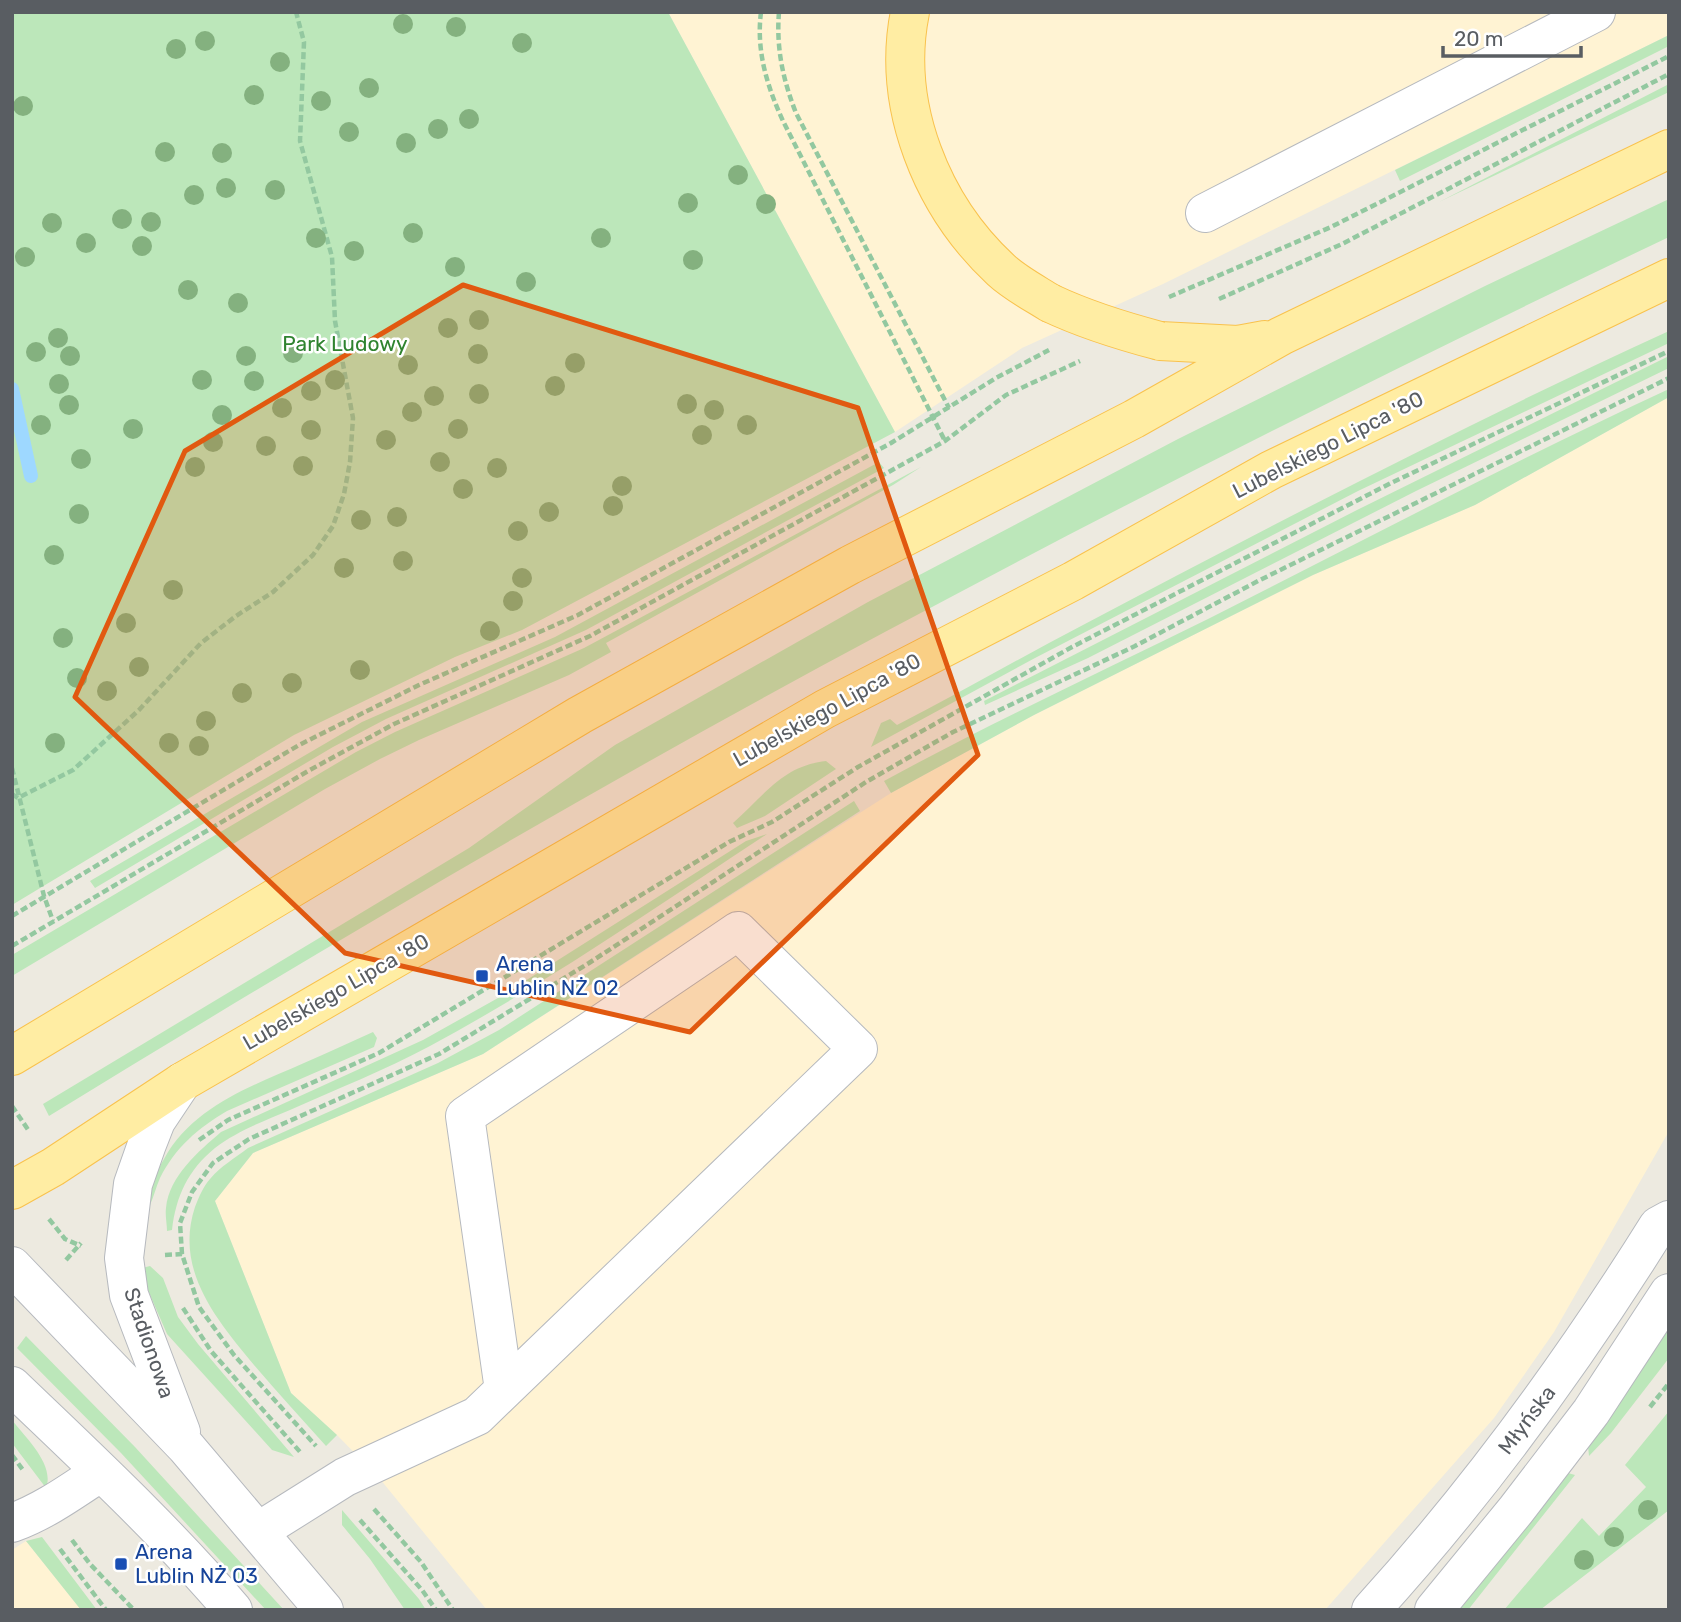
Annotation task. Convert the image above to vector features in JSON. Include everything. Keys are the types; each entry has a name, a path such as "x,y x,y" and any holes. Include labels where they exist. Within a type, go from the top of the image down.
{"main road":[{"path":"908,14 906,69 912,114 923,158 940,194 965,232 1002,272 1050,303 1114,329 1160,341 1238,345 1281,336"},
{"path":"12,1056 580,715 850,565 1134,419 1281,336 1669,149"},
{"name":"Lubelskiego Lipca '80","path":"19,1186 182,1082 824,709 1073,581 1271,470 1669,278"}],"street":[{"path":"1205,213 1596,12"},
{"path":"259,1531 345,1477 477,1416 504,1390 858,1049 738,931 465,1116 504,1390"},
{"name":"Stadionowa","path":"182,1082 156,1121 146,1144 134,1184 124,1258 129,1295 186,1447"},
{"name":"Młyńska","path":"1371,1610 1507,1448 1566,1367 1658,1226 1669,1220"},
{"name":"Stadionowa","path":"12,1266 186,1447 324,1610"},
{"path":"1434,1610 1516,1510 1591,1412 1669,1293"},
{"path":"12,1385 101,1472 233,1610"},
{"path":"12,1523 42,1511 101,1472"}],"path":[{"path":"18,798 74,770 139,710 201,643 236,616 273,593 303,565 333,526 344,494 354,418 335,321 332,257 300,141 304,42 296,12"},
{"path":"761,12 762,64 767,86 945,441"},
{"path":"779,12 779,57 788,94 796,113 949,408"},
{"path":"1157,302 1331,228 1669,56"},
{"path":"12,916 299,745 419,685 578,615 891,443 996,378 1061,345"},
{"path":"453,1610 421,1562 234,1356 199,1307 181,1254 180,1223 192,1192 213,1163 249,1139 439,1054 589,963 866,782 953,732 1135,646 1260,580 1669,377"},
{"path":"12,946 308,771 394,724 548,657 705,573"},
{"path":"12,768 44,896 53,921"},
{"path":"12,794 18,798"},
{"path":"19,1186 65,1239 124,1258 181,1254"}],"highlighted area":[{"path":"463,285 858,408 978,755 690,1032 345,953 75,697 185,451"}],"shaded area":[{"path":"668,12 1669,12 1669,35 1163,284 1022,348 895,432"},
{"path":"1669,397 1669,1131 1554,1332 1494,1418 1325,1610 487,1610 380,1479 291,1393 215,1201 253,1153 483,1054 891,793 1034,715 1313,575 1475,505"},
{"path":"26,1541 81,1610 12,1610 12,1550"}],"green space":[{"name":"Park Ludowy","path":"12,12 668,12 895,432 522,630 455,657 294,735 12,905"},
{"path":"1669,35 1669,46 1400,181 1395,170"},
{"path":"1669,84 1669,92 1439,202"},
{"path":"1669,199 1669,237 1471,332 1176,480 777,690 463,868 49,1116 43,1104 469,848 615,745 868,602 1178,439 1485,286"},
{"path":"1669,331 1669,343 1358,491 1035,658 871,747 881,723 890,719 897,725 1374,474"},
{"path":"1669,356 1669,368 1416,491 1088,658 985,705 984,701 1357,510"},
{"path":"1669,389 1669,397 1475,505 1313,575 1034,715 891,793 884,781 1496,473"},
{"path":"879,462 884,468 586,630 386,719 333,747 95,888 90,881 362,722 555,637"},
{"path":"921,467 606,643 611,652 569,675 419,740 325,789 12,976 12,955 356,752 584,648"},
{"path":"826,761 836,769 765,816 737,828 733,823 786,775 811,764"},
{"path":"854,801 860,811 483,1054 253,1153 215,1201 291,1393 337,1435 326,1446 240,1348 203,1293 190,1252 190,1230 195,1207 210,1179 248,1148 438,1063 499,1030"},
{"path":"767,834 601,944 474,1022 396,1063 232,1136 197,1165 180,1195 172,1230 167,1231 166,1208 173,1185 186,1165 221,1132 423,1040 498,998 746,841"},
{"path":"373,1032 377,1038 374,1047 227,1111 206,1124 188,1140 166,1167 150,1205 154,1181 164,1159 176,1141 207,1111 244,1090"},
{"path":"150,1266 163,1278 178,1317 198,1344 294,1457 272,1450 167,1334 147,1288 142,1268"},
{"path":"1669,1319 1669,1358 1611,1433 1589,1456 1588,1446"},
{"path":"26,1336 135,1447 284,1610 266,1610 121,1453 17,1348"},
{"path":"1669,1411 1669,1510 1540,1610 1504,1610 1582,1518 1599,1536 1646,1487 1625,1465"},
{"path":"12,1420 43,1461 48,1479 46,1488 12,1443"},
{"path":"1568,1473 1575,1475 1468,1610 1452,1610 1559,1476"},
{"path":"342,1510 426,1610 405,1610 370,1559 342,1525"},
{"path":"42,1537 97,1610 81,1610 26,1541"}],"waterway":[{"path":"12,389 31,476"}],"place":[{"name":"Arena Lublin NŻ 02","path":"482,976"},
{"name":"Arena Lublin NŻ 03","path":"121,1564"}]}
